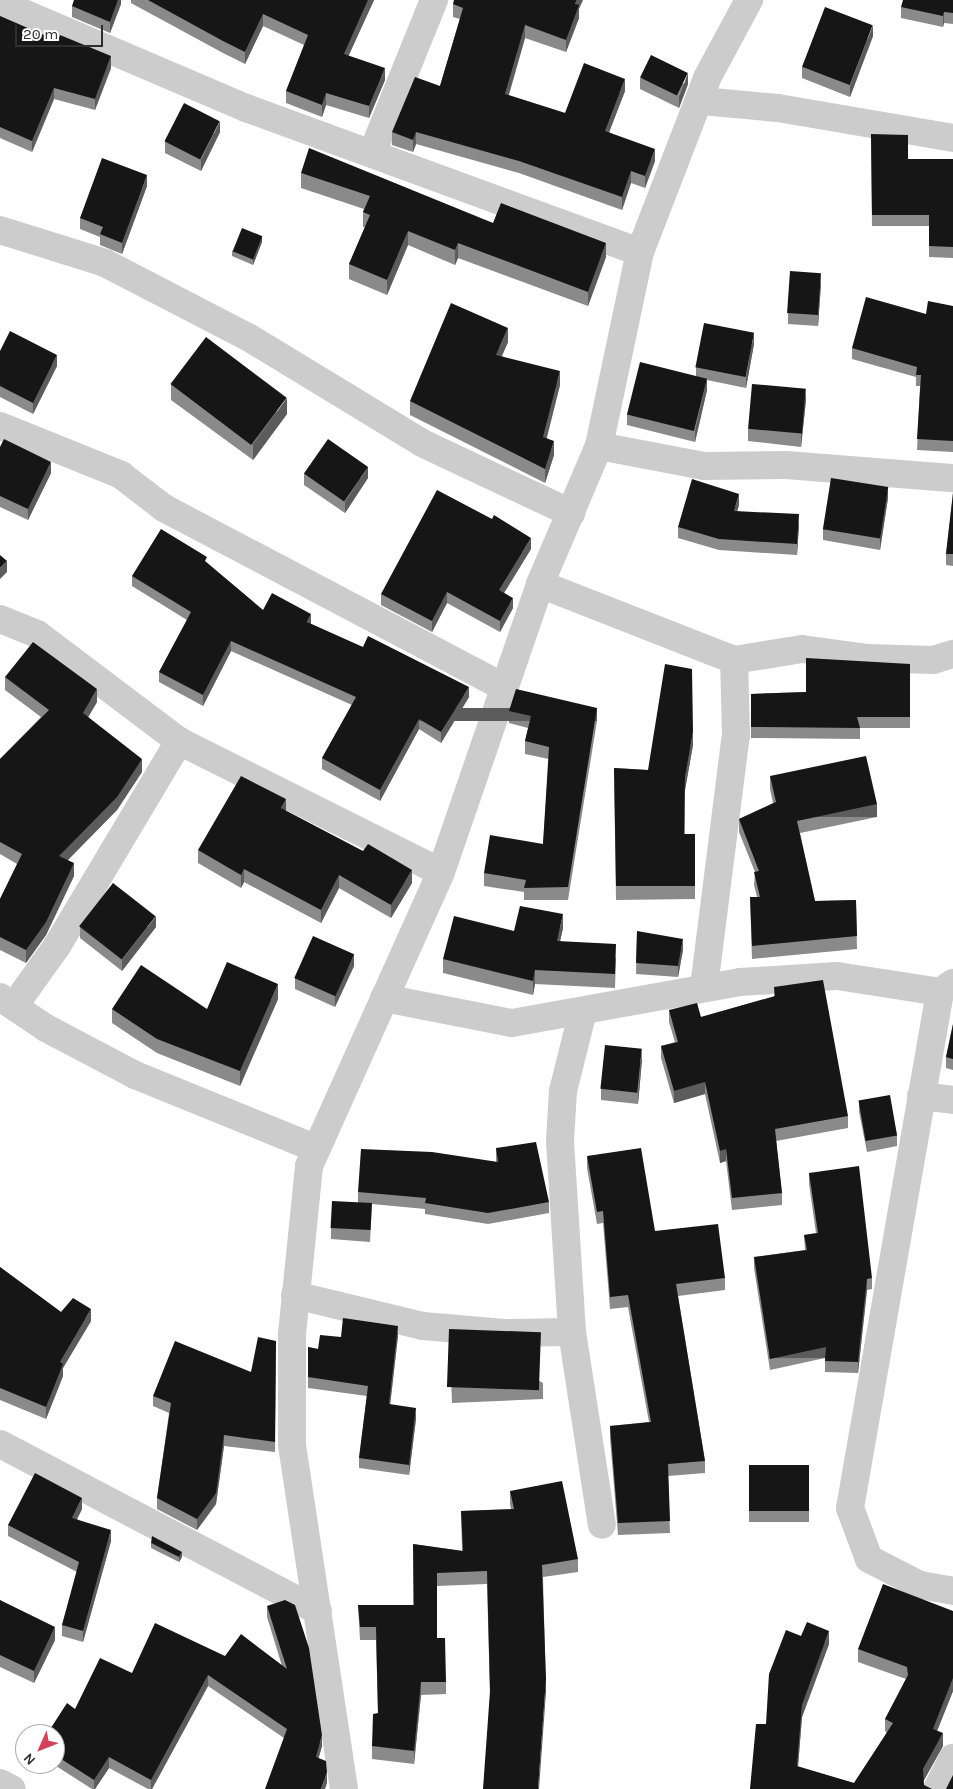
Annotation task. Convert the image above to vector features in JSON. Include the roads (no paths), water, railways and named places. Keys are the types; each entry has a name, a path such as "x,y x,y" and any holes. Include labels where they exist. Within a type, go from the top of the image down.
{"street":[{"path":"373,151 434,0"},
{"path":"344,1789 292,1444 295,1295 309,1166 442,872 489,741 502,687 540,584 599,446 640,252 702,100 707,78 749,0"},
{"path":"0,3 246,108 373,151 435,179 640,252"},
{"path":"702,100 778,108 953,138"},
{"path":"0,230 106,263 248,337 422,443 571,513"},
{"path":"0,426 121,475 164,508 502,687"},
{"path":"599,446 704,466 786,465 953,478"},
{"path":"540,584 734,660 802,649 868,658 933,660 953,654"},
{"path":"0,619 36,634 179,741 442,872"},
{"path":"704,987 736,734 734,660"},
{"path":"179,741 57,946 7,1002 135,1075 317,1149"},
{"path":"384,998 512,1024 704,987 837,976 947,988 921,1096 850,1508 869,1559 920,1585 953,1591"},
{"path":"583,1011 564,1091 560,1141 572,1332 602,1525"},
{"path":"921,1096 953,1100"},
{"path":"295,1295 423,1326 506,1332 572,1332"},
{"path":"0,1444 318,1611"},
{"path":"937,1789 953,1758"},
{"path":"0,1783 12,1789"}]}
